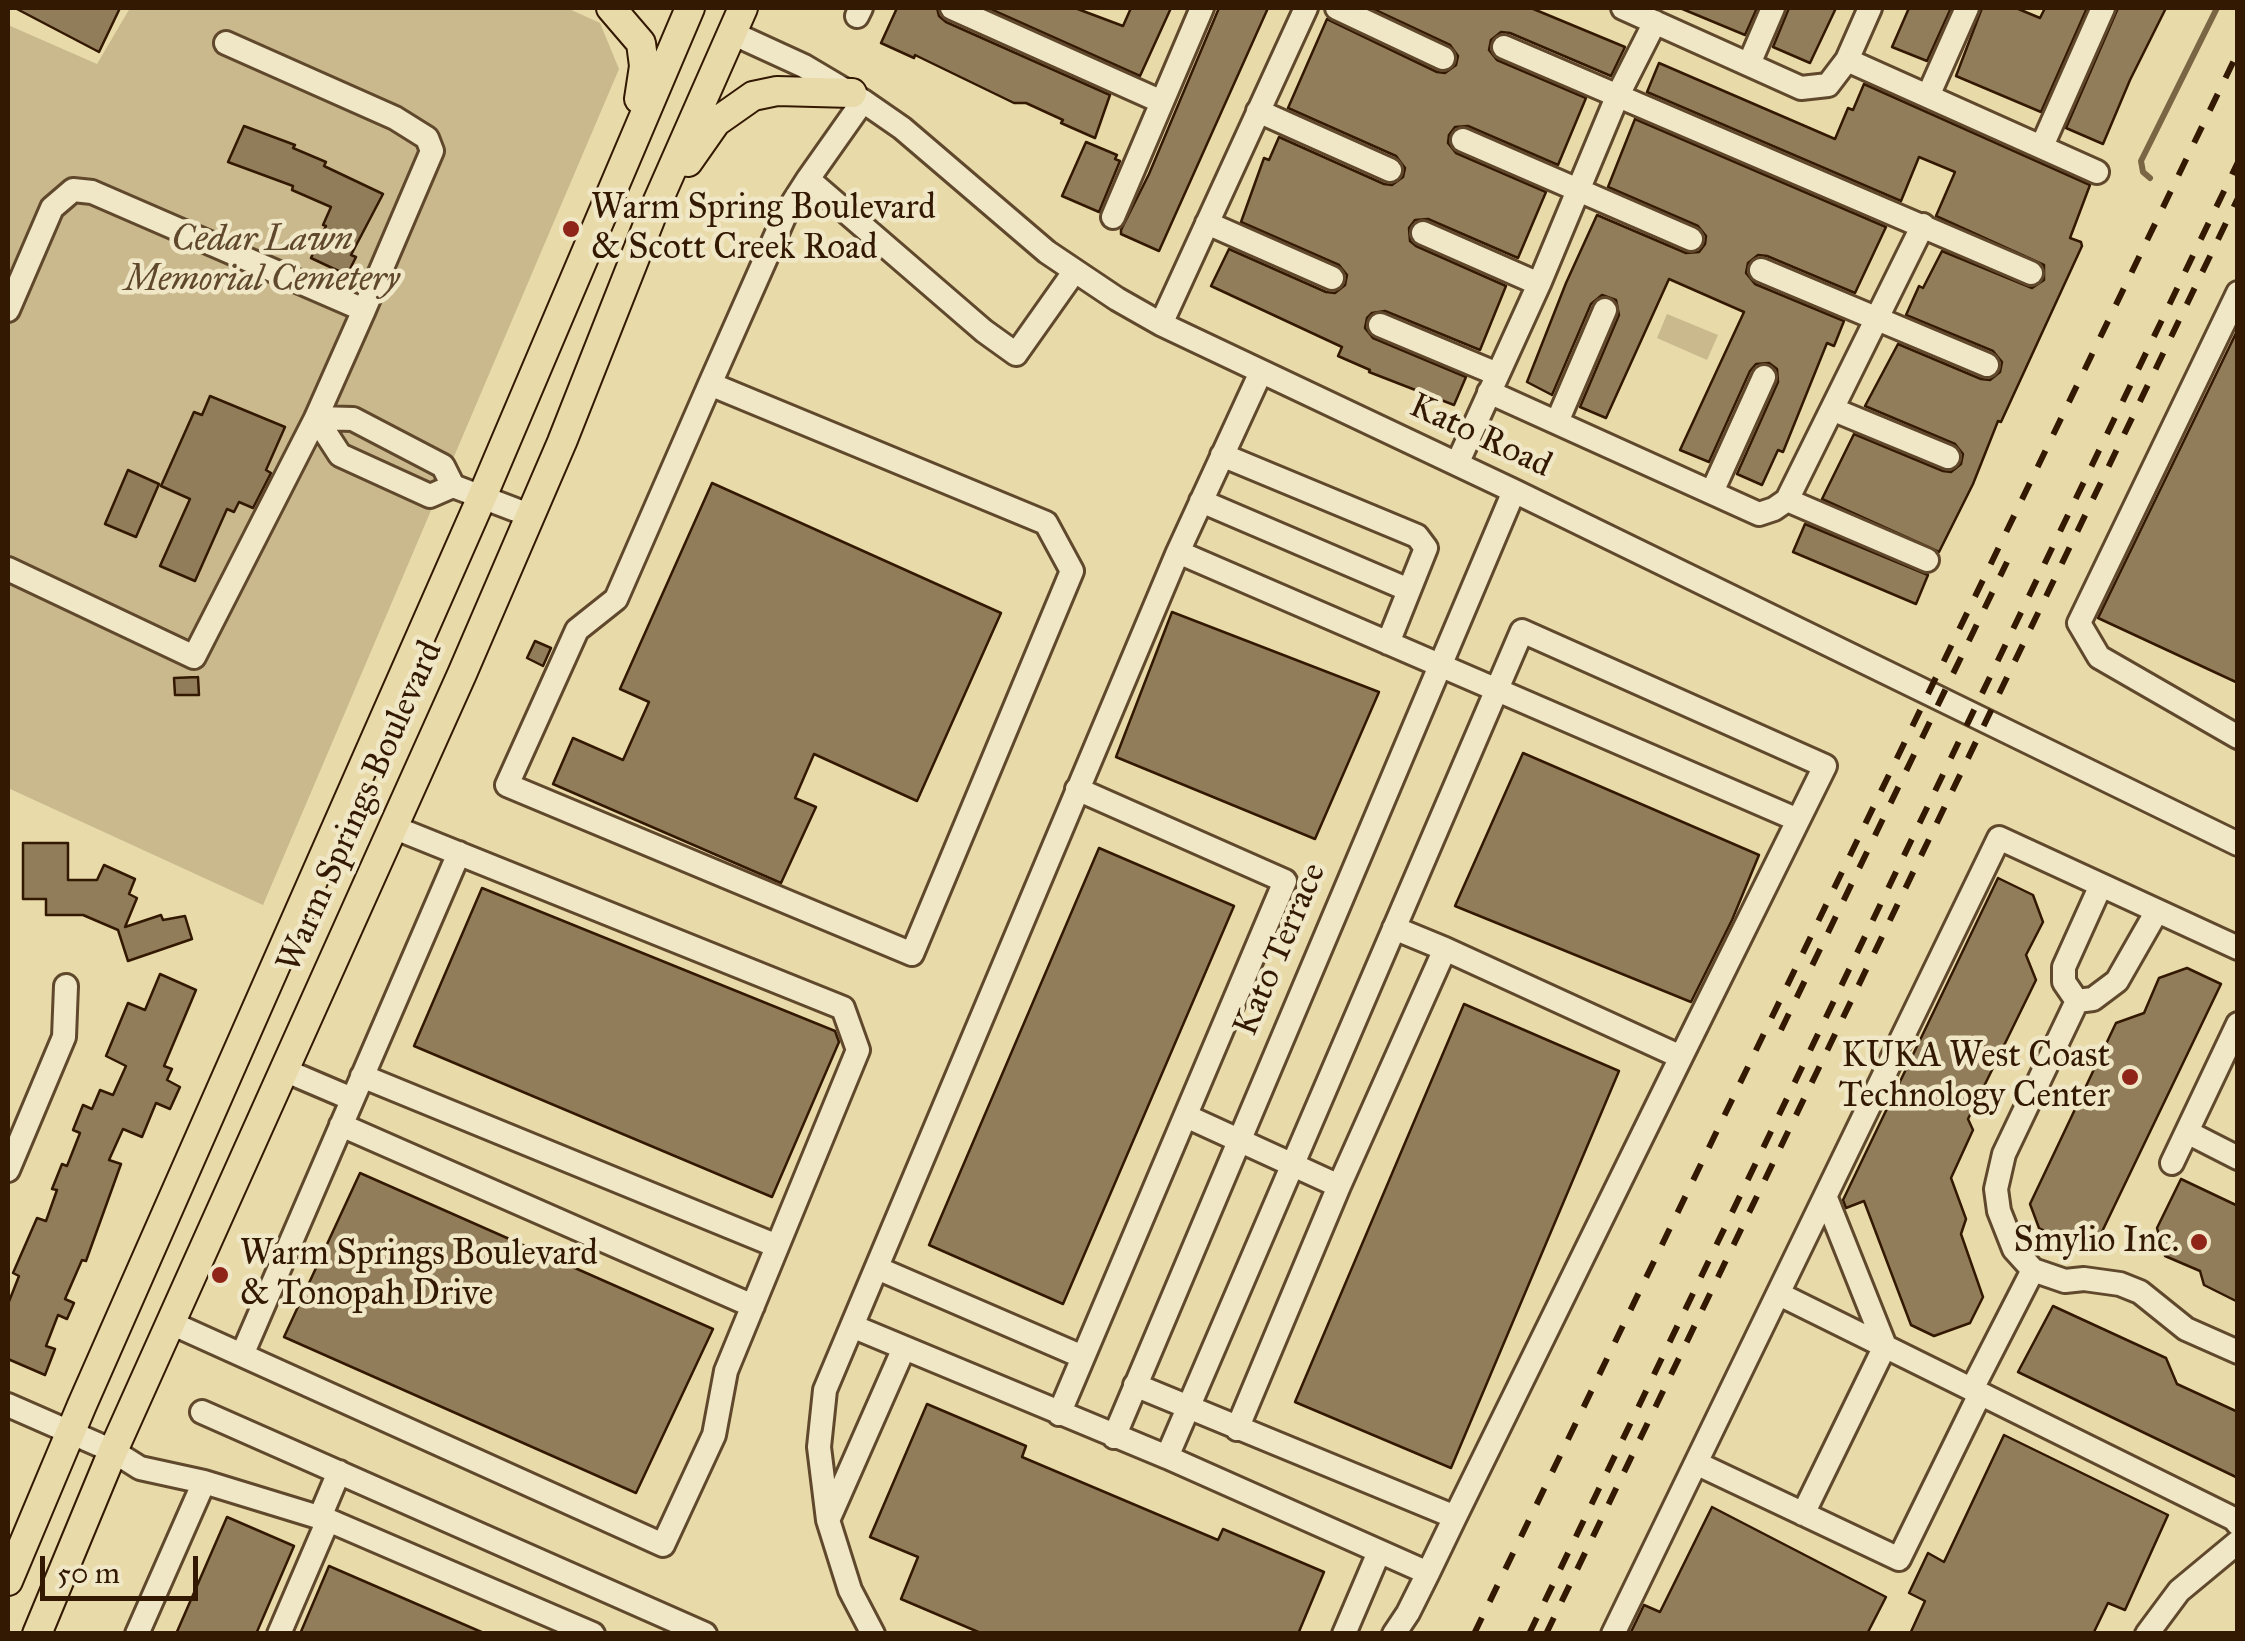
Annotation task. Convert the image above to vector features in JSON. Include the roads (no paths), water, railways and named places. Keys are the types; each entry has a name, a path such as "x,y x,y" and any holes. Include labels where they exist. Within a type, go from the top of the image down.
{"main road":[{"path":"611,8 641,42 644,66 632,144"},
{"path":"685,9 738,20"},
{"name":"Warm Springs Boulevard","path":"8,1581 69,1434 482,498 685,9"},
{"name":"Warm Springs Boulevard","path":"37,1634 113,1451 530,515 654,212 738,20"},
{"path":"654,212 716,122 753,96 777,90 857,97"}],"street":[{"path":"952,8 1162,102"},
{"path":"1112,217 1202,8"},
{"path":"1161,324 1306,8"},
{"path":"1337,8 1442,58"},
{"path":"1749,64 1774,8"},
{"path":"1456,464 1580,190 1618,96 1639,13 1800,88 1828,85 1848,60 1870,8"},
{"path":"1928,96 1968,8"},
{"path":"2042,146 2104,8"},
{"name":"Kato Road","path":"738,20 902,128 1015,227 1074,272 1161,324 1514,491 2238,844"},
{"path":"8,570 194,656 316,418 432,150 427,138 395,118 226,44"},
{"path":"1504,47 2032,272"},
{"path":"1848,60 2098,172"},
{"path":"710,384 1046,523 1072,571 912,954 507,785 577,630 616,599 710,384 785,215 857,97"},
{"path":"1258,112 1390,170"},
{"path":"1463,140 1691,238"},
{"path":"808,178 984,331 1016,354 1074,272"},
{"path":"8,310 52,208 74,190 92,192 364,310"},
{"path":"1208,223 1332,278"},
{"path":"1380,325 1493,383 1557,422 1760,514 1787,500 1924,225"},
{"path":"1423,233 1539,284"},
{"path":"1761,270 1987,365"},
{"path":"2238,294 2079,623 2099,657 2238,738"},
{"path":"1557,422 1605,310"},
{"path":"877,1631 850,1590 828,1520 820,1447 826,1390 1077,788 1178,552 1260,374"},
{"path":"1712,492 1764,378"},
{"path":"1832,409 1948,457"},
{"path":"316,418 340,456 430,496 453,486"},
{"path":"316,418 353,420 442,466 453,486 530,515"},
{"path":"1222,454 1417,536 1426,548 1388,643"},
{"name":"Kato Terrace","path":"1114,1437 1514,491"},
{"path":"1787,500 1927,560"},
{"path":"1201,501 1409,590"},
{"path":"1178,552 1798,820"},
{"path":"1167,1458 1522,631 1825,766 1428,1573 1394,1634"},
{"path":"1059,1414 1285,881 1077,788"},
{"path":"170,1323 663,1545 714,1435 726,1372 858,1050 842,1008 393,827"},
{"path":"1613,1634 1999,838 2238,948"},
{"path":"242,1355 459,853"},
{"path":"2076,1000 2064,982 2064,967 2101,885"},
{"path":"2076,1000 2093,999 2117,980 2157,911"},
{"path":"1394,928 1680,1057"},
{"path":"1237,1429 1444,949"},
{"path":"8,1170 15,1132 64,1038 66,986"},
{"path":"2076,1000 2004,1154 1996,1189 2004,1231 2033,1270 2065,1281 2120,1284 2140,1292 2186,1329 2238,1352"},
{"path":"2172,1163 2238,1024"},
{"path":"284,1070 352,1099"},
{"path":"362,1076 777,1246"},
{"path":"1186,1116 1339,1186"},
{"path":"341,1125 752,1306"},
{"path":"2186,1132 2238,1158"},
{"path":"1803,1514 1884,1346 1826,1198"},
{"path":"876,1268 1083,1357"},
{"path":"1698,1464 1898,1558 2033,1270"},
{"path":"1779,1294 2238,1524"},
{"path":"852,1326 1428,1573"},
{"path":"828,1520 904,1348"},
{"path":"1135,1385 1455,1517"},
{"path":"8,1405 113,1451 140,1468 204,1482 324,1518 593,1634"},
{"path":"202,1412 705,1634"},
{"path":"278,1634 340,1472"},
{"path":"137,1634 204,1482"},
{"path":"2147,1634 2179,1590 2238,1542"},
{"path":"1344,1634 1380,1552"}],"waterway":[{"path":"2150,178 2143,172 2141,161 2217,8"}],"railway":[{"path":"1474,1634 2238,52"},
{"path":"1529,1634 2238,162"},
{"path":"1546,1634 2238,198"},
{"path":"1781,1030 2007,562"}],"place":[{"name":"Warm Spring Boulevard & Scott Creek Road","path":"571,229"},
{"name":"KUKA West Coast Technology Center","path":"2130,1077"},
{"name":"Smylio Inc.","path":"2199,1242"},
{"name":"Warm Springs Boulevard & Tonopah Drive","path":"220,1275"}],"park label":[{"name":"Cedar Lawn Memorial Cemetery","path":"262,261"}]}
